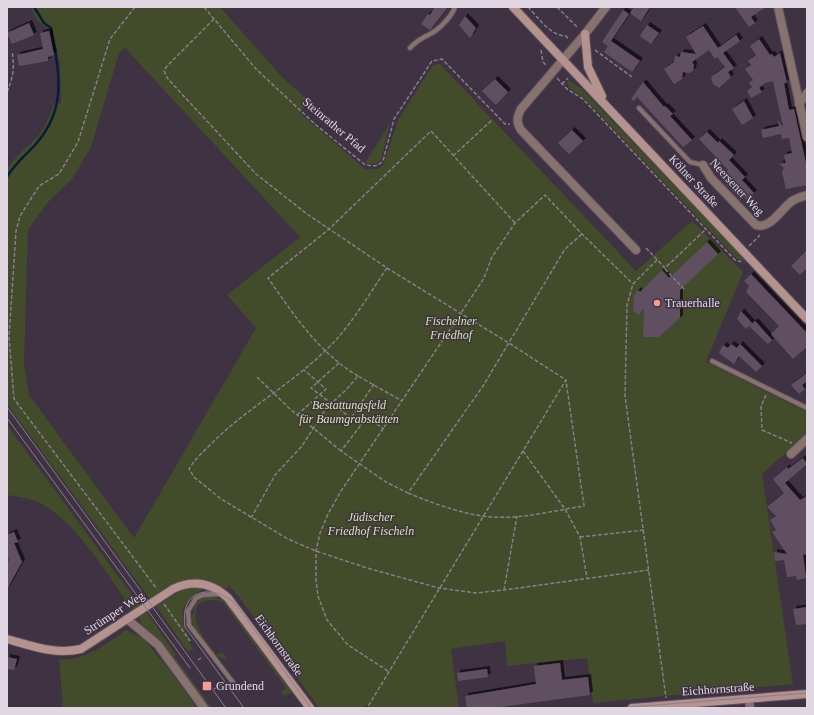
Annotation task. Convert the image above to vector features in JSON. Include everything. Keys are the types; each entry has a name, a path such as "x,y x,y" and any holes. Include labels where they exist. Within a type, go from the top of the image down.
{"street":[{"name":"Kölner Straße","path":"513,7 564,59 807,319"},
{"path":"606,7 521,109 517,118 521,130 636,250"},
{"path":"778,7 807,137"},
{"path":"585,34 588,67 607,105"},
{"path":"799,104 807,93"},
{"name":"Neersener Weg","path":"704,165 711,178 756,225 761,227 767,225 791,202 807,195"},
{"path":"790,454 807,438"},
{"name":"Strümper Weg","path":"7,639 47,650 64,652 72,651 90,644 160,597 182,585 201,583 220,590 228,598"},
{"name":"Eichhornstraße","path":"228,598 310,708"},
{"path":"127,619 158,645 204,708"},
{"name":"Eichhornstraße","path":"632,708 807,694"},
{"path":"749,698 750,708"}],"lane":[{"path":"410,48 419,38 432,34 450,18 455,7"},
{"name":"Neersener Weg","path":"639,108 690,162 704,165"},
{"path":"712,361 807,408"},
{"path":"228,598 217,593 203,595 196,598 191,604 188,619 194,633 238,689"}],"path":[{"path":"135,7 110,39 78,142 59,174 39,186 20,216 16,231 9,337 14,399 126,546 190,641"},
{"name":"Steinrather Pfad","path":"204,7 256,69 316,125 364,164 372,167 378,166 383,161 394,119 432,61 442,58 506,124 518,124"},
{"path":"528,7 553,32 560,36 566,36 574,47"},
{"path":"557,7 585,34"},
{"path":"214,19 167,66 164,72 168,79 256,174 328,230 386,268 461,313 566,380 584,506 516,516 483,516 428,501 408,493 358,464 297,415 257,377"},
{"path":"593,46 597,52 632,77"},
{"path":"7,92 12,80 14,66 12,52"},
{"path":"553,72 567,89 582,99 736,260 751,269 757,265"},
{"path":"454,156 492,120"},
{"path":"402,402 374,384 358,376 338,363 325,352 304,329 268,278 328,230 431,131 515,223"},
{"path":"389,671 348,644 327,620 318,596 315,565 320,532 328,514 358,464 384,429 484,278 492,257 515,223 545,195 633,284"},
{"path":"744,252 759,235 761,227"},
{"path":"665,268 706,230"},
{"path":"408,493 483,386 566,249 582,234"},
{"path":"646,248 684,290"},
{"path":"657,260 633,284 627,305 625,396 667,705"},
{"path":"386,268 340,336 325,352 304,370 273,392 217,438 189,469 194,477 221,499 250,518 288,539 316,551 367,568 439,588 476,592 504,590 649,570"},
{"path":"338,363 311,388 330,404 361,425"},
{"path":"297,415 326,389 304,370"},
{"path":"250,518 275,475 288,462 314,429 330,404 345,391 358,376"},
{"path":"367,708 566,380"},
{"path":"351,418 374,384"},
{"path":"769,389 760,406 762,430 799,446"},
{"path":"357,410 384,429"},
{"path":"341,451 366,416"},
{"path":"523,451 565,509 580,537 587,578"},
{"path":"504,590 516,516"},
{"path":"580,537 644,530"},
{"path":"214,689 223,683"}],"green space":[{"name":"Fischelner Friedhof","path":"31,7 220,7 281,76 308,100 300,113 365,169 379,169 384,163 398,120 433,65 440,64 636,271 692,221 743,272 706,362 807,412 807,434 762,474 793,684 593,703 587,658 507,666 505,641 451,649 459,708 371,708 366,705 364,708 319,708 240,598 229,586 227,589 205,581 187,581 169,588 150,599 7,404 7,169 41,132 48,120 55,102 61,104 60,64 52,30 41,24","holes":["125,48 300,237 227,295 256,328 134,538 29,395 24,364 28,230 48,202 72,179 91,147 119,53"]},
{"path":"569,80 582,89 747,262 737,259 584,98 569,88 567,83"},
{"path":"390,123 381,160 374,164 365,163"},
{"path":"7,425 140,606 133,611 91,551 67,523 54,512 36,501 7,495"},
{"path":"205,588 191,598 183,610 183,624 191,640 189,642 194,649 188,652 156,606 183,590"},
{"path":"211,597 224,601 234,610 291,689 292,693 284,696 281,692 286,688 223,602 207,600 198,604 196,611 197,625 204,638 217,655 222,652 228,660 216,656 194,627 191,620 196,603 203,598"},
{"path":"146,611 176,655 174,656 212,708 208,708 165,648 143,627 140,615"},
{"path":"126,630 144,639 171,672 197,708 63,708 59,659 77,658 86,655 103,646"}],"building":[{"path":"435,7 448,7 430,30 421,24 428,14 430,15"},
{"path":"634,7 650,7 641,21 630,13"},
{"path":"735,7 766,7 751,17 755,23 749,27"},
{"path":"623,10 629,14 611,41 640,61 632,72 604,52 608,46 602,42"},
{"path":"465,16 476,28 470,38 459,25"},
{"path":"29,23 34,35 12,44 7,33"},
{"path":"647,25 659,33 651,44 640,36"},
{"path":"703,26 718,48 736,35 740,41 723,53 734,68 728,72 731,77 719,88 713,84 711,77 725,67 717,57 715,59 709,50 692,62 694,65 693,71 689,73 683,72 682,79 674,84 664,69 674,62 675,56 680,57 681,52 696,54 686,37"},
{"path":"49,31 54,55 48,57 48,61 19,66 17,55 43,49 40,33"},
{"path":"759,39 770,55 772,54 774,57 780,53 787,83 784,83 789,110 794,109 807,168 807,185 786,189 782,172 784,168 779,164 786,163 784,155 792,153 789,138 782,139 781,134 763,138 761,130 779,126 778,120 783,127 773,81 765,83 759,88 762,92 751,98 747,91 752,87 749,83 753,80 745,69 751,65 748,61 756,55 750,46"},
{"path":"495,79 508,92 496,105 482,91"},
{"path":"643,82 664,107 665,106 673,114 670,116 692,140 683,147 637,97 634,101 631,99"},
{"path":"744,101 753,118 742,125 732,109"},
{"path":"572,130 583,141 569,154 558,143"},
{"path":"707,132 718,143 719,141 734,155 729,160 745,177 742,180 754,193 747,200 744,197 741,200 722,179 728,174 726,172 728,170 699,139"},
{"name":"Trauerhalle","path":"707,242 718,254 680,290 680,318 659,337 643,337 644,309 638,315 633,311 634,295 638,290 640,292 662,270 669,278"},
{"path":"807,250 807,268 800,275 791,266"},
{"path":"751,274 807,333 807,347 793,359 771,334 779,326 746,292 749,286 744,281"},
{"path":"741,311 752,323 746,329 737,319"},
{"path":"755,321 772,340 768,344 749,326"},
{"path":"731,344 737,348 740,344 762,366 756,372 739,356 734,364 719,353 723,345 728,348"},
{"path":"807,373 807,381 802,385 805,389 799,394 791,385"},
{"path":"803,458 807,464 785,483 800,500 807,496 807,555 803,554 806,578 797,580 796,576 787,577 784,560 775,561 774,552 787,554 772,532 776,530 770,520 776,516 767,507 784,493 773,479 787,467 788,469"},
{"path":"14,532 18,542 14,543 22,562 7,589 7,564 9,560 7,554 7,535"},
{"path":"807,607 807,624 796,625 793,609"},
{"path":"7,657 17,659 14,670 7,669"},
{"path":"560,663 562,680 588,677 590,695 493,708 467,708 465,696 536,684 534,666"},
{"path":"487,669 488,677 458,681 457,673"}],"waterway":[{"path":"7,177 13,168 35,145 45,131 53,117 57,104 57,60 51,28 44,23 34,7"}],"tram line":[{"path":"7,407 226,708"},
{"path":"7,418 190,668"},
{"path":"244,708 185,627 184,614 187,605 192,598 199,593 217,593 236,604 311,708"},
{"path":"618,708 807,693"}],"place":[{"name":"Trauerhalle","path":"657,303"},
{"name":"Grundend","path":"207,686"}],"park label":[{"name":"Bestattungsfeld für Baumgrabstätten","path":"349,412"},
{"name":"Jüdischer Friedhof Fischeln","path":"371,524"}]}
